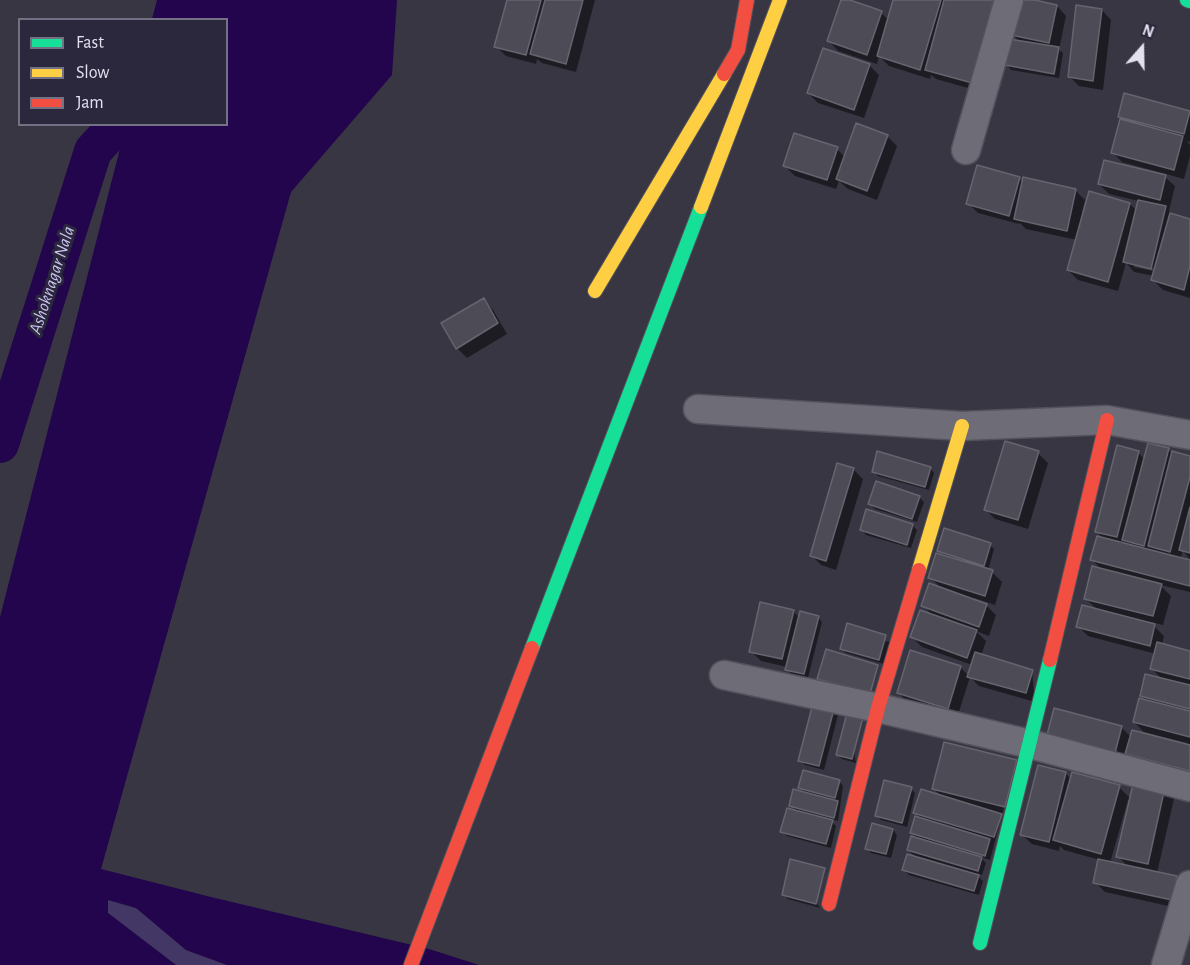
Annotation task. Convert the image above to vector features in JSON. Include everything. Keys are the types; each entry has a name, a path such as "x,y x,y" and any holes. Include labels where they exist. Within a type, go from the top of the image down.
{"street":[{"path":"595,291 738,50 747,0"},
{"path":"411,965 780,0"},
{"path":"966,150 1009,0"},
{"path":"698,409 962,426 1107,420 1190,435"},
{"path":"981,943 1107,420"},
{"path":"829,904 878,708 962,426"},
{"path":"724,675 1030,744 1190,787"},
{"path":"1166,965 1190,885"}],"shaded area":[{"path":"157,0 397,0 392,75 291,192 101,869 429,949 479,965 227,965 186,950 136,908 108,900 108,913 176,965 0,965 0,617 126,126 228,126 228,18 152,18"},
{"path":"108,900 136,908 186,950 227,965 176,965 108,913"}],"building":[{"path":"507,0 541,0 526,55 494,47"},
{"path":"545,0 583,0 566,64 530,54"},
{"path":"841,0 850,0 882,11 867,55 827,41"},
{"path":"893,0 941,0 920,70 877,56"},
{"path":"944,0 1000,0 976,84 925,70"},
{"path":"1018,0 1035,0 1057,5 1049,43 1011,35"},
{"path":"1076,5 1102,9 1093,81 1068,77"},
{"path":"1009,39 1059,47 1054,74 1005,65"},
{"path":"823,48 870,64 854,110 807,93"},
{"path":"1124,93 1190,111 1184,134 1118,117"},
{"path":"1120,119 1183,136 1174,170 1111,153"},
{"path":"856,123 888,135 867,191 836,179"},
{"path":"794,133 838,147 827,180 783,166"},
{"path":"1104,160 1166,175 1160,200 1098,184"},
{"path":"977,165 1020,177 1009,216 966,204"},
{"path":"1023,177 1076,189 1067,231 1014,219"},
{"path":"1089,191 1130,203 1108,282 1067,270"},
{"path":"1138,200 1166,206 1151,269 1123,262"},
{"path":"1170,213 1190,219 1190,266 1184,290 1151,280"},
{"path":"484,298 498,323 456,349 441,323"},
{"path":"1005,441 1039,451 1018,520 984,510"},
{"path":"1148,443 1169,448 1144,546 1122,540"},
{"path":"1117,445 1139,451 1117,537 1095,532"},
{"path":"877,451 931,467 925,487 872,472"},
{"path":"1172,451 1190,456 1190,477 1170,552 1148,546"},
{"path":"837,463 854,468 826,561 810,556"},
{"path":"876,481 920,496 912,519 868,504"},
{"path":"1190,507 1190,553 1179,550"},
{"path":"866,509 913,524 907,545 860,530"},
{"path":"944,528 991,543 984,566 937,551"},
{"path":"1097,536 1190,560 1190,586 1090,560"},
{"path":"936,553 993,570 985,596 928,578"},
{"path":"1092,566 1162,584 1153,616 1084,599"},
{"path":"929,583 987,604 979,627 921,606"},
{"path":"760,602 794,610 782,659 749,652"},
{"path":"1082,605 1155,624 1150,646 1076,627"},
{"path":"920,610 977,630 967,658 910,637"},
{"path":"800,611 819,616 804,674 785,670"},
{"path":"847,623 886,635 879,660 840,649"},
{"path":"1157,642 1190,651 1190,679 1150,669"},
{"path":"826,649 878,665 870,694 817,679"},
{"path":"910,650 961,666 948,709 897,693"},
{"path":"975,652 1033,670 1026,693 967,677"},
{"path":"1145,674 1190,685 1190,709 1140,696"},
{"path":"1139,698 1190,711 1190,737 1133,722"},
{"path":"813,703 834,709 819,766 798,761"},
{"path":"1054,708 1122,726 1115,753 1047,735"},
{"path":"847,713 863,717 852,759 836,755"},
{"path":"1132,730 1190,745 1190,771 1125,754"},
{"path":"944,742 1017,760 1005,807 932,789"},
{"path":"1038,765 1066,772 1049,842 1020,835"},
{"path":"803,770 840,780 835,798 798,788"},
{"path":"1072,772 1120,785 1101,854 1053,840"},
{"path":"884,780 912,787 902,823 875,816"},
{"path":"1134,780 1165,787 1148,864 1116,857"},
{"path":"793,789 838,801 834,818 789,806"},
{"path":"921,789 1002,814 994,837 913,813"},
{"path":"787,808 833,820 826,844 780,832"},
{"path":"915,816 990,839 985,856 910,833"},
{"path":"872,823 893,829 886,854 865,849"},
{"path":"911,836 982,857 978,871 907,850"},
{"path":"907,854 979,875 974,891 902,870"},
{"path":"790,859 825,868 816,904 782,895"},
{"path":"1098,859 1177,876 1172,900 1093,883"}],"waterway":[{"name":"Ashoknagar Nala","path":"0,444 93,151 116,126"}],"traffic: fast":[{"path":"532,648 701,207"},
{"path":"980,943 1050,660"}],"traffic: slow":[{"path":"701,207 780,0"},
{"path":"595,291 724,74"},
{"path":"919,570 962,426"}],"traffic: jam":[{"path":"724,74 738,50 747,0"},
{"path":"1050,660 1107,420"},
{"path":"829,904 878,708 919,570"},
{"path":"411,965 532,648"}]}
